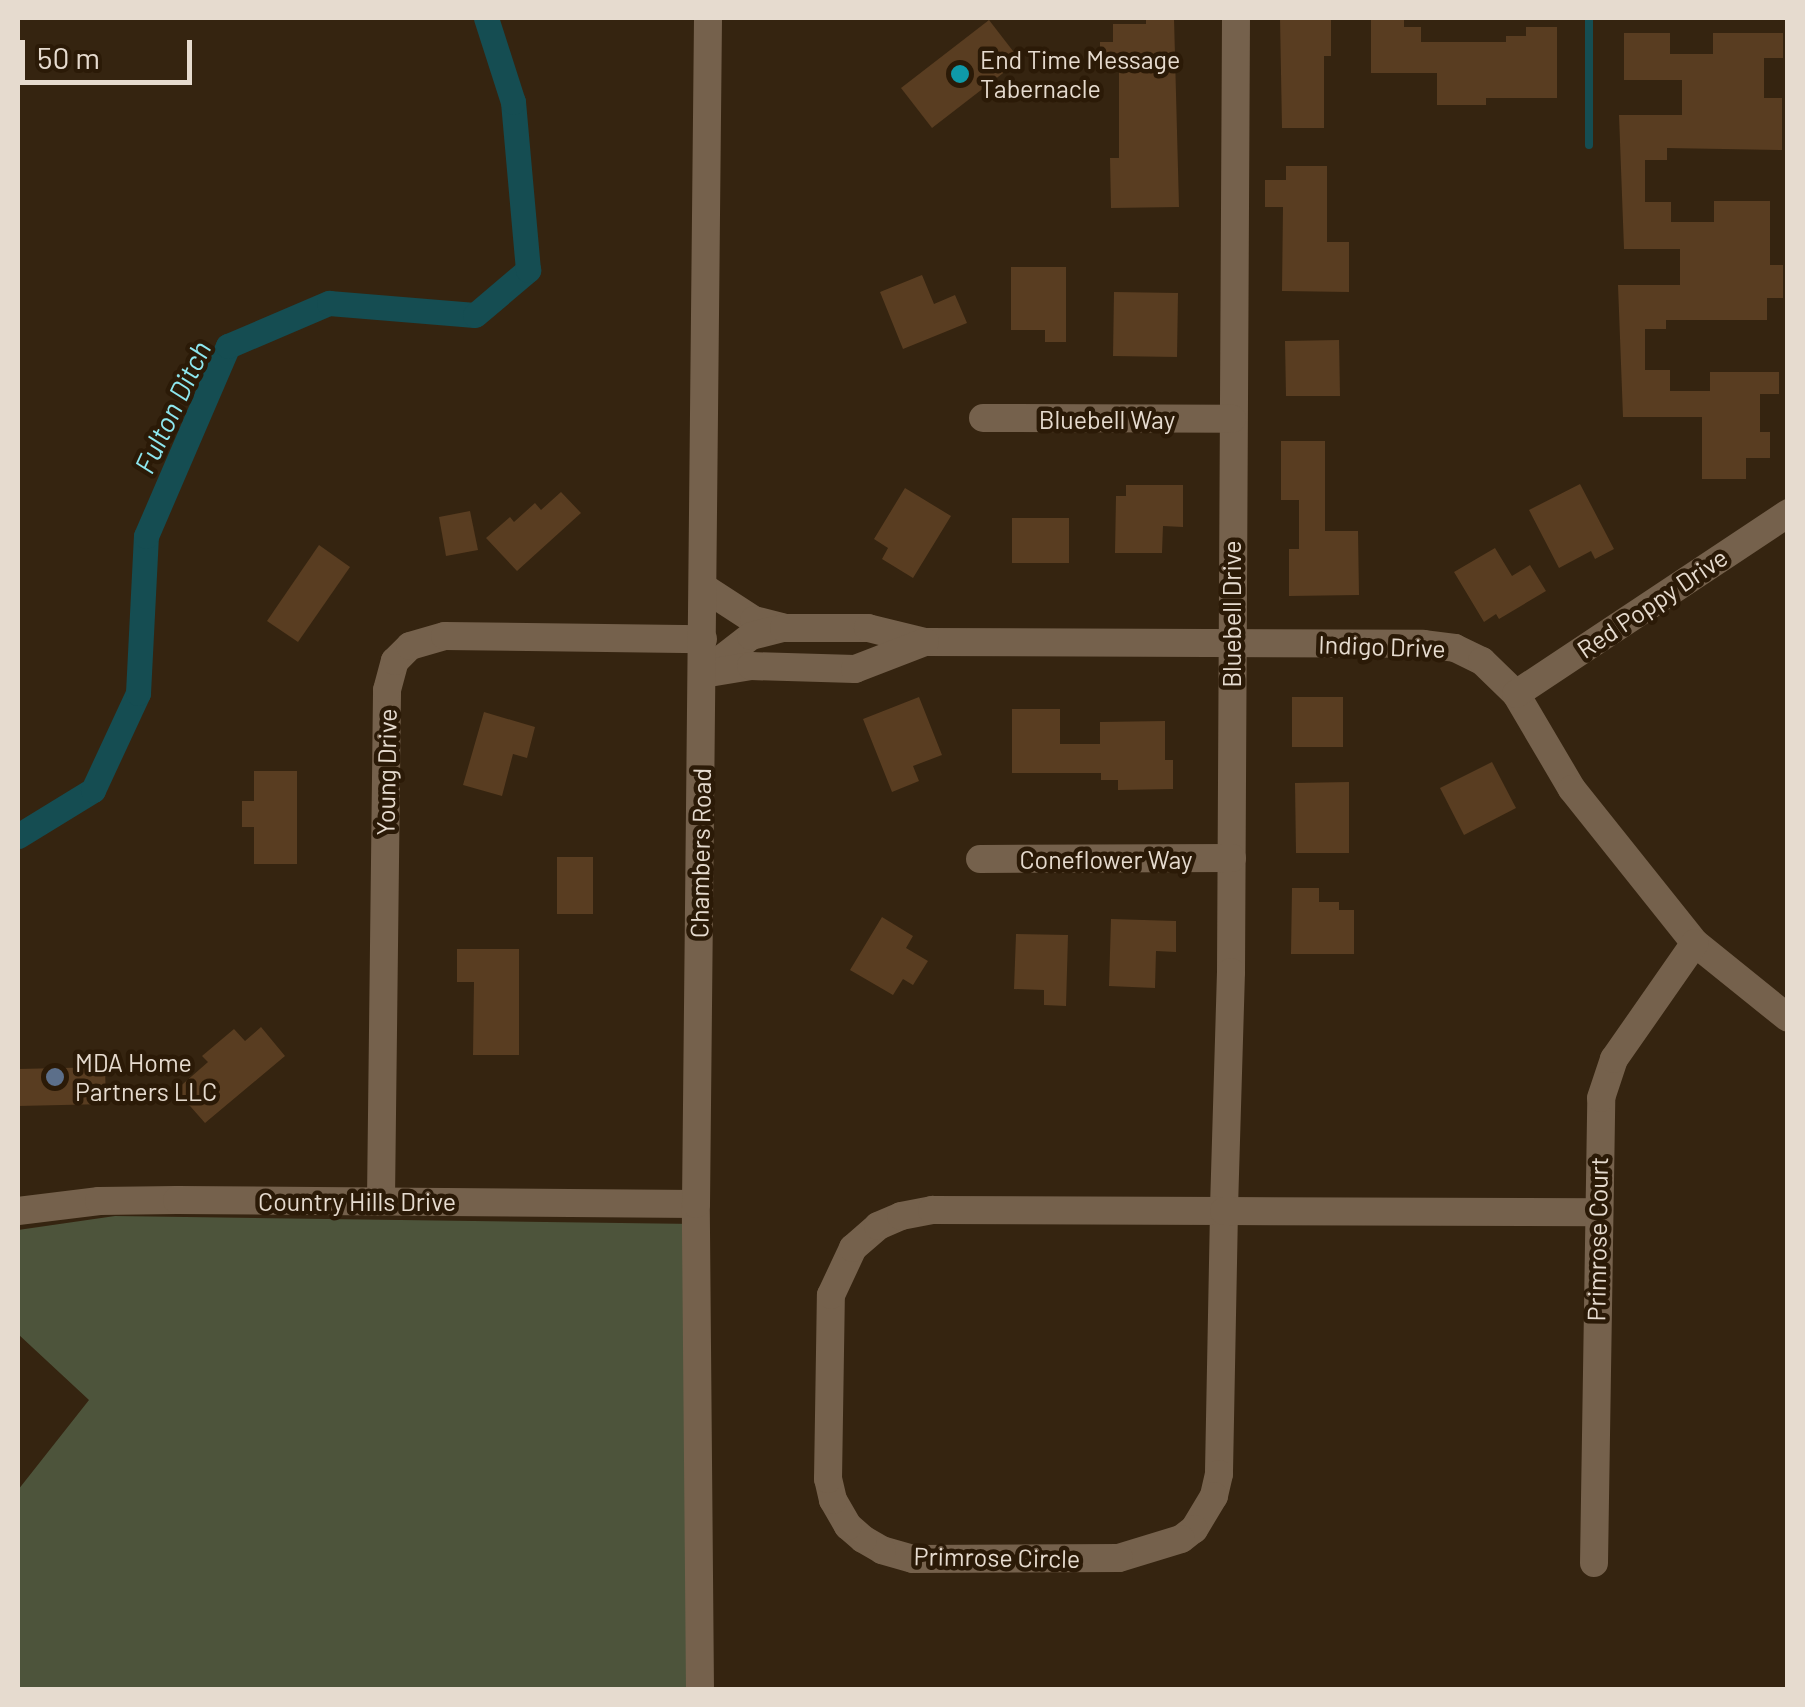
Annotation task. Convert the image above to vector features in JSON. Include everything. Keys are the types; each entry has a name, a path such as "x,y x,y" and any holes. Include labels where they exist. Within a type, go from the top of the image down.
{"street":[{"name":"Chambers Road","path":"700,1690 696,1204 708,18"},
{"name":"Bluebell Drive","path":"1224,1211 1232,858 1230,642 1236,18"},
{"name":"Bluebell Way","path":"983,418 1232,419"},
{"name":"Red Poppy Drive","path":"1516,694 1788,513"},
{"path":"703,587 754,620 784,628"},
{"path":"702,674 751,636 784,628"},
{"name":"Indigo Drive","path":"784,628 868,628 926,642 1440,645 1482,661 1516,694 1572,789 1695,944 1788,1018"},
{"name":"Young Drive","path":"381,1200 387,690 395,661 410,646 445,636 703,639"},
{"name":"Indigo Drive","path":"702,674 751,666 854,668 926,642"},
{"name":"Coneflower Way","path":"980,859 1232,858"},
{"name":"Primrose Court","path":"1594,1562 1598,1118 1606,1079 1628,1038 1695,944"},
{"name":"Country Hills Drive","path":"18,1211 99,1200 696,1204"},
{"name":"Primrose Circle","path":"1224,1211 1219,1474 1214,1496 1194,1529 1166,1548 1120,1558 913,1559 873,1546 848,1526 837,1509 828,1478 829,1308 840,1270 868,1234 900,1216 932,1210 1596,1212"}],"green space":[{"path":"115,1216 696,1224 702,1689 18,1689 18,1490 89,1400 18,1334 18,1230"}],"building":[{"path":"1146,18 1174,18 1179,207 1111,208 1110,158 1119,158 1119,66 1100,66 1100,42 1113,42 1113,24 1146,24"},
{"path":"1280,18 1331,18 1331,56 1324,56 1324,128 1282,128"},
{"path":"1371,18 1404,18 1404,27 1421,27 1421,42 1506,42 1506,36 1526,36 1526,27 1557,27 1557,98 1486,98 1486,105 1437,105 1437,73 1371,73"},
{"name":"End Time Message Tabernacle","path":"989,20 1020,60 932,128 901,88"},
{"path":"1624,33 1670,33 1670,54 1713,54 1713,33 1783,33 1783,58 1764,58 1764,98 1782,98 1782,150 1667,148 1667,160 1645,160 1645,202 1671,202 1671,222 1714,222 1714,201 1770,201 1770,265 1783,265 1783,298 1767,298 1767,320 1666,320 1666,329 1645,329 1645,370 1670,370 1670,391 1710,391 1710,372 1779,372 1779,394 1760,394 1760,432 1770,432 1770,458 1746,458 1746,479 1702,479 1702,417 1623,417 1618,285 1680,285 1680,249 1624,249 1619,115 1682,115 1682,80 1624,80"},
{"path":"1286,166 1327,166 1327,242 1349,242 1349,292 1282,291 1283,207 1265,207 1265,180 1286,180"},
{"path":"1011,267 1066,267 1066,342 1045,342 1045,330 1011,330"},
{"path":"922,275 934,304 955,295 967,323 903,349 880,292"},
{"path":"1114,292 1178,293 1177,357 1113,356"},
{"path":"1339,340 1340,396 1286,396 1285,341"},
{"path":"1281,441 1325,441 1325,531 1358,531 1359,595 1289,596 1289,549 1299,549 1299,500 1281,500"},
{"path":"1580,484 1614,549 1595,559 1591,551 1559,568 1529,510"},
{"path":"1126,485 1183,485 1183,527 1163,526 1162,553 1115,553 1116,496 1126,496"},
{"path":"905,488 951,516 913,578 882,559 888,548 874,539"},
{"path":"561,492 581,513 517,571 486,538 510,517 514,522 535,503 541,510"},
{"path":"470,511 478,550 446,556 439,517"},
{"path":"1012,518 1069,518 1069,563 1012,563"},
{"path":"319,545 350,567 298,642 267,621"},
{"path":"1495,548 1512,576 1530,565 1546,591 1499,619 1496,614 1484,622 1454,572"},
{"path":"919,697 942,755 913,766 919,781 892,792 863,719"},
{"path":"1292,697 1343,697 1343,747 1292,747"},
{"path":"1012,709 1060,709 1060,744 1100,744 1100,722 1165,721 1165,760 1173,760 1173,789 1118,790 1118,780 1101,780 1101,773 1012,773"},
{"path":"484,712 535,727 527,758 513,754 502,796 463,785"},
{"path":"1492,762 1516,808 1464,835 1440,788"},
{"path":"254,771 297,771 297,864 254,864 254,827 242,827 242,801 254,801"},
{"path":"1349,782 1349,853 1296,853 1295,783"},
{"path":"557,857 593,857 593,914 557,914"},
{"path":"1292,888 1319,888 1319,902 1339,902 1339,910 1354,910 1354,954 1291,954"},
{"path":"882,917 913,936 906,948 928,961 913,985 903,979 893,995 850,970"},
{"path":"1111,919 1176,921 1176,952 1156,951 1155,988 1109,986"},
{"path":"1016,934 1068,935 1066,1006 1044,1005 1044,990 1014,989"},
{"path":"457,949 519,949 519,1055 473,1055 474,982 457,982"},
{"path":"261,1027 285,1056 205,1123 176,1090 208,1062 202,1056 234,1029 245,1041"},
{"path":"105,1067 106,1104 18,1106 18,1069"}],"waterway":[{"name":"Fulton Ditch","path":"18,836 93,790 138,693 146,536 228,346 329,303 475,315 528,270 513,102 486,18"},
{"path":"1589,18 1589,145"}],"place":[{"name":"End Time Message Tabernacle","path":"960,74"},
{"name":"MDA Home Partners LLC","path":"55,1077"}]}
